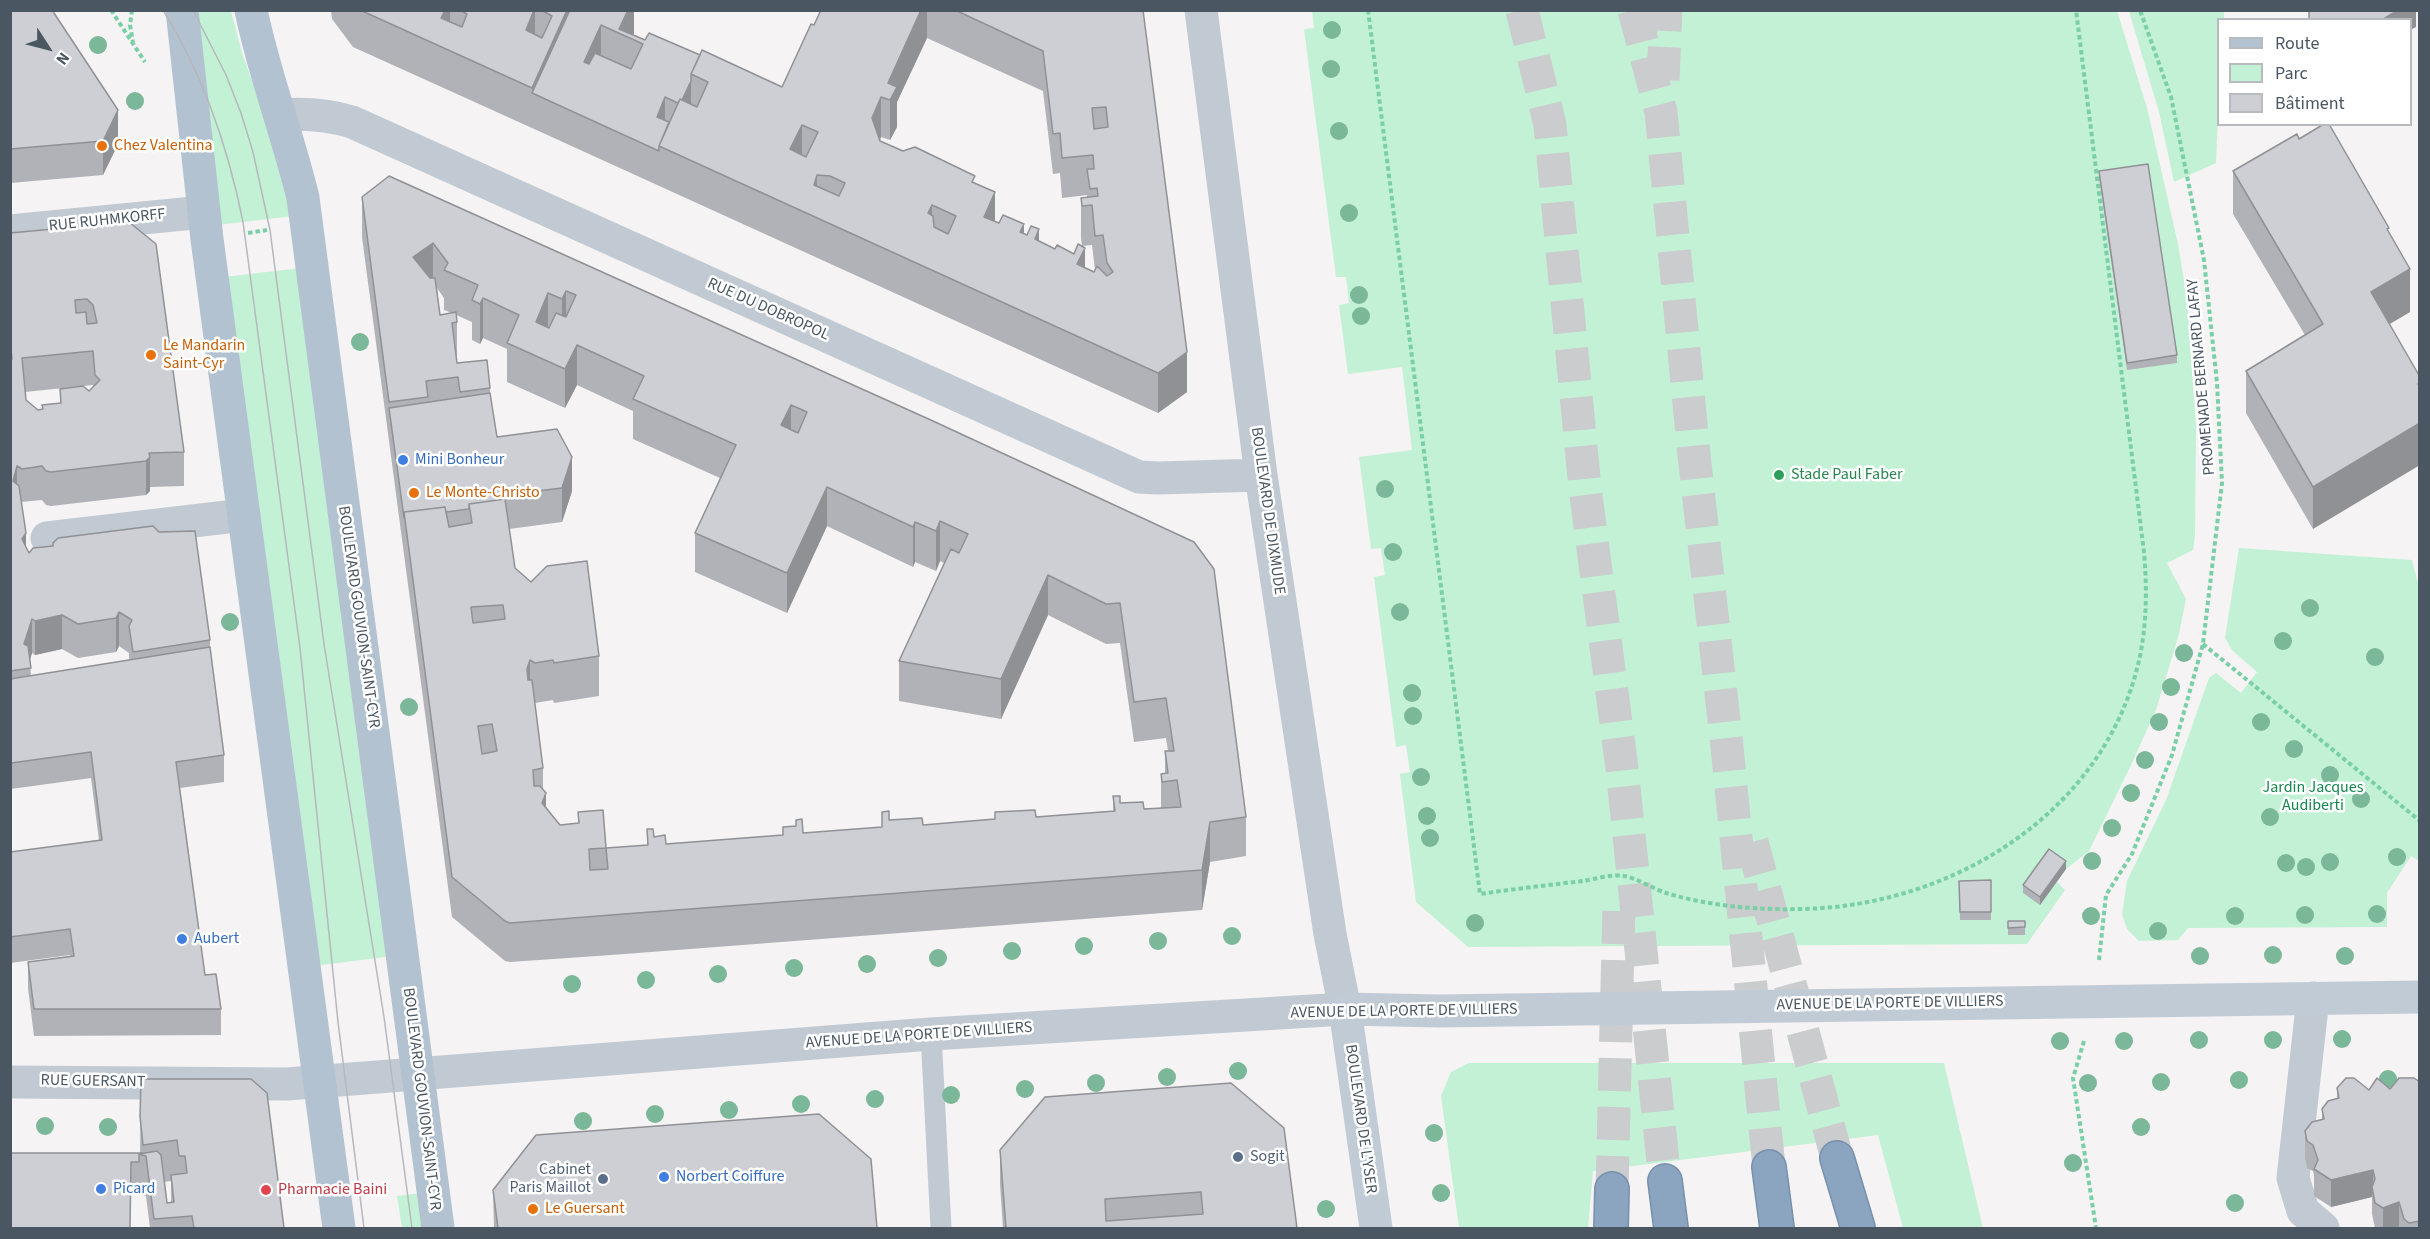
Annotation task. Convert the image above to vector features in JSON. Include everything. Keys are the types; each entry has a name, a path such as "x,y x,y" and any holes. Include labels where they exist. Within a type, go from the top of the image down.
{"highway":[{"path":"1837,1158 1858,1228"},
{"path":"1769,1167 1777,1228"},
{"path":"1665,1182 1671,1228"},
{"path":"1611,1228 1612,1189"}],"main road":[{"path":"182,10 206,225 339,1228"},
{"name":"BOULEVARD GOUVION-SAINT-CYR","path":"251,10 267,75 281,115 303,198 438,1228"}],"street":[{"name":"BOULEVARD DE DIXMUDE","path":"1201,10 1261,475 1330,934 1344,1009"},
{"name":"RUE DU DOBROPOL","path":"281,115 303,113 331,116 352,122 1139,477 1261,475"},
{"name":"RUE RUHMKORFF","path":"10,231 206,225"},
{"path":"47,538 244,515"},
{"name":"AVENUE DE LA PORTE DE VILLIERS","path":"320,1081 931,1034 1344,1009 1439,1011 2420,997"},
{"path":"2313,998 2293,1178 2303,1211 2323,1228"},
{"name":"BOULEVARD DE L'YSER","path":"1344,1009 1376,1228"},
{"name":"RUE GUERSANT","path":"10,1082 287,1084 320,1081"}],"lane":[{"path":"931,1034 941,1228"}],"path":[{"path":"132,10 131,35 134,46"},
{"path":"1368,10 1480,894 1624,876 1666,893 1692,900 1765,909 1840,906 1876,900 1948,878 2004,849 2047,816 2083,777 2112,732 2132,683 2144,631 2146,605 2144,552 2076,10"},
{"name":"PROMENADE BERNARD LAFAY","path":"2096,1228 2073,1078 2095,1001 2106,895 2132,854 2172,755 2203,644 2222,483 2217,383 2204,260 2171,97 2140,10"},
{"path":"206,225 306,224"},
{"path":"2203,644 2420,821"}],"green space":[{"name":"Stade Paul Faber","path":"1312,10 2117,11 2147,108 2178,244 2187,299 2196,426 2195,536 2193,550 2167,563 2186,599 2179,634 2156,710 2089,851 2066,869 2057,882 2065,890 2027,944 1468,947 1416,902 1400,774 1410,772 1406,745 1396,747 1374,577 1385,575 1381,548 1371,549 1359,457 1412,450 1402,367 1348,374 1339,305 1349,303 1346,277 1336,277 1304,29 1314,28"},
{"path":"192,11 231,11 242,53 281,161 294,216 217,225"},
{"path":"2129,11 2224,11 2224,18 2217,18 2216,163 2174,182 2159,112"},
{"path":"301,268 392,956 315,966 224,277"},
{"name":"Jardin Jacques Audiberti","path":"2239,548 2412,560 2420,591 2419,861 2411,856 2387,893 2387,927 2188,928 2178,940 2139,941 2127,929 2122,914 2127,881 2166,800 2209,678 2216,673 2241,693 2257,672 2232,650 2225,638"},
{"path":"1469,1063 1944,1063 1983,1228 1903,1228 1878,1135 1593,1171 1588,1228 1459,1228 1441,1096 1451,1072"},
{"path":"421,1193 426,1228 402,1228 397,1196"}],"building":[{"path":"10,10 52,10 118,110 103,141 10,149"},
{"path":"360,10 445,10 441,18 462,27 467,14 460,10 534,10 526,30 542,38 552,16 541,10 567,10 532,88"},
{"path":"570,10 628,10 619,29 645,40 649,33 700,55 682,100 680,99 678,103 665,97 657,117 669,122 659,151 532,93","holes":["601,25 643,44 631,69 595,53 589,64 584,62"]},
{"path":"821,10 921,10 888,83 897,87 890,100 881,97 872,118 880,141 903,151 915,147 975,176 972,182 995,192 984,217 999,223 1003,215 1024,224 1020,232 1027,235 1031,226 1039,229 1035,239 1055,249 1057,245 1074,254 1078,244 1085,248 1077,264 1094,272 1097,266 1107,276 1113,272 1107,263 1103,235 1095,236 1092,205 1082,206 1081,198 1098,196 1097,188 1090,189 1087,169 1094,169 1093,155 1062,158 1060,133 1053,134 1043,51 955,10 1143,10 1187,352 1158,373 659,146 680,99 697,107 708,82 691,74 702,50 782,87 811,24 814,25","holes":["1106,107 1108,127 1094,129 1092,108","802,125 818,132 806,157 790,149","817,175 830,176 845,183 839,196 814,185","932,205 956,216 948,234 934,227 933,216 928,213"]},
{"path":"2309,10 2398,10 2385,18 2309,18"},
{"path":"2321,126 2330,126 2410,269 2371,292 2420,377 2418,384 2420,386 2420,423 2313,487 2246,371 2323,324 2233,171 2297,134 2299,139"},
{"path":"2148,164 2177,355 2127,363 2099,171"},
{"path":"389,176 933,421 1194,542 1214,569 1246,817 1210,822 1202,870 510,923 505,921 452,877 404,512 445,507 449,527 472,523 469,504 505,499 515,568 531,582 547,566 587,561 599,656 554,663 553,660 535,663 530,660 527,669 528,680 532,680 543,768 533,770 534,786 540,786 546,793 542,803 560,825 579,823 578,812 603,810 606,848 648,845 647,829 653,829 654,837 665,835 666,844 783,835 783,827 796,826 796,820 802,819 803,833 882,827 882,812 889,811 889,820 922,818 923,825 995,819 995,812 1035,810 1036,817 1115,811 1113,796 1120,796 1120,803 1143,802 1144,809 1181,807 1177,780 1162,782 1161,774 1168,773 1165,751 1174,751 1166,698 1134,702 1120,603 1106,604 1048,575 1001,679 899,661 951,549 959,553 968,534 940,521 936,531 915,522 913,527 827,487 787,573 695,533 736,445 633,399 644,376 577,345 565,369 507,343 519,315 483,298 480,304 472,300 478,285 444,270 448,263 433,243 413,257 430,278 435,278 440,315 456,312 457,322 452,323 457,363 487,360 490,388 460,392 458,377 426,381 428,397 389,402 362,197","holes":["566,291 576,295 566,317 556,313 549,328 536,322 548,293 562,299","791,405 807,412 798,433 781,425","503,605 505,619 473,623 471,607","492,724 497,751 482,754 478,726","606,848 608,869 590,870 589,849"]},
{"path":"129,222 156,244 184,452 149,453 150,457 146,461 51,472 46,471 42,466 22,469 17,466 13,481 19,486 26,533 22,539 29,553 33,548 53,546 58,538 153,526 159,532 195,531 210,640 133,652 129,626 132,620 119,612 116,618 78,624 62,615 35,621 32,619 24,644 28,646 31,668 10,671 10,359 12,359 10,233","holes":["87,299 93,305 97,323 87,324 86,312 76,313 75,300","93,351 95,375 100,380 89,391 83,386 60,389 61,403 42,405 43,409 38,410 26,400 22,358"]},
{"path":"490,393 497,437 557,429 572,457 562,488 504,495 505,499 469,504 469,509 446,512 445,507 404,512 404,518 389,408"},
{"path":"210,647 224,755 176,762 205,975 216,974 221,1009 34,1009 28,962 74,956 70,929 10,937 10,852 102,840 91,752 11,763 10,679"},
{"path":"2049,849 2066,861 2040,897 2023,885"},
{"path":"1991,880 1991,912 1960,912 1959,881"},
{"path":"2008,921 2025,921 2025,927 2008,928"},
{"path":"2346,1078 2354,1078 2369,1090 2377,1078 2390,1089 2399,1078 2414,1078 2420,1082 2420,1221 2409,1223 2404,1219 2399,1202 2383,1208 2375,1203 2372,1187 2375,1179 2373,1170 2331,1180 2314,1169 2318,1160 2313,1145 2307,1141 2305,1131 2312,1122 2324,1119 2322,1109 2328,1101 2339,1098 2337,1088"},
{"path":"141,1079 251,1079 267,1093 284,1228 194,1228 192,1216 154,1219 146,1156 139,1154 157,1151 161,1155 167,1203 174,1202 171,1175 187,1173 185,1156 179,1156 177,1140 143,1145 140,1117"},
{"path":"1231,1083 1284,1128 1297,1228 1006,1228 1000,1150 1045,1097","holes":["1201,1192 1203,1214 1106,1221 1105,1199"]},
{"path":"819,1114 871,1159 877,1228 498,1228 493,1190 536,1135"},
{"path":"10,1153 142,1153 139,1154 139,1162 131,1162 130,1228 10,1228"}],"tunnel":[{"path":"1522,10 1550,125 1585,488 1622,768 1665,1181"},
{"path":"1634,10 1661,112 1694,455 1727,747 1769,1167"},
{"path":"1663,80 1666,10"},
{"path":"1752,842 1837,1158"},
{"path":"1612,1189 1619,905"}],"tram line":[{"path":"163,10 191,60 213,113 230,167 243,222 300,648 338,1022 364,1228"},
{"path":"193,10 226,75 241,113 253,152 270,230 324,644 384,1017 412,1228"}],"place":[{"name":"Chez Valentina","path":"102,146"},
{"name":"Le Mandarin Saint-Cyr","path":"151,355"},
{"name":"Mini Bonheur","path":"403,460"},
{"name":"Stade Paul Faber","path":"1779,475"},
{"name":"Le Monte-Christo","path":"414,493"},
{"name":"Aubert","path":"182,939"},
{"name":"Sogit","path":"1238,1157"},
{"name":"Norbert Coiffure","path":"664,1177"},
{"name":"Cabinet Paris Maillot","path":"603,1179"},
{"name":"Picard","path":"101,1189"},
{"name":"Pharmacie Baini","path":"266,1190"},
{"name":"Le Guersant","path":"533,1209"}]}
